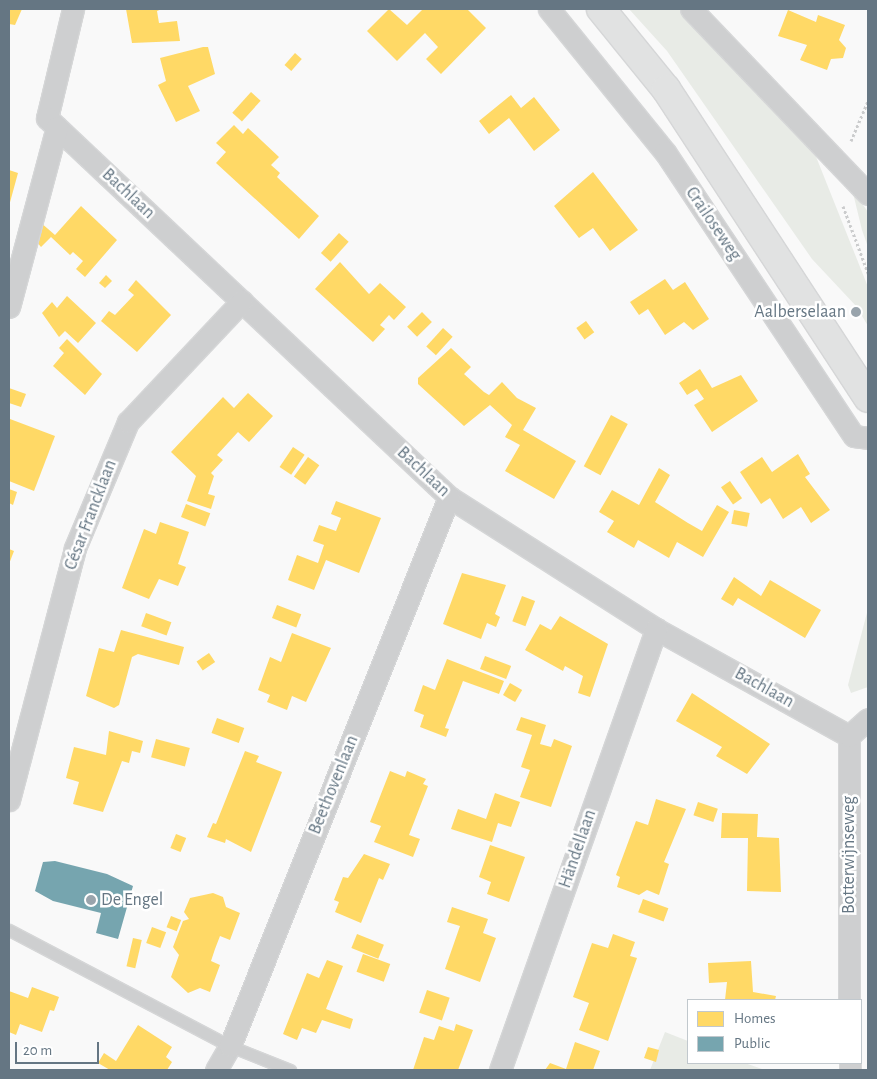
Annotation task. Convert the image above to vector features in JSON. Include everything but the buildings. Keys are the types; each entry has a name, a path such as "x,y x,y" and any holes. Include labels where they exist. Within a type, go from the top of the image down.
{"main road":[{"name":"Crailoseweg","path":"602,9 666,89 868,398"}],"street":[{"name":"Bachlaan","path":"73,9 47,118 449,497 656,629 849,736"},
{"name":"Crailoseweg","path":"549,9 665,152 854,436 868,438"},
{"path":"691,9 868,194"},
{"path":"9,307 57,128"},
{"name":"César Francklaan","path":"9,800 75,548 128,422 242,301"},
{"name":"Beethovenlaan","path":"216,1070 230,1046 449,497"},
{"name":"Händellaan","path":"500,1070 656,629"},
{"path":"849,736 868,719"},
{"name":"Botterwijnseweg","path":"849,736 849,999"}],"lane":[{"path":"9,930 230,1046 290,1070"}],"path":[{"path":"841,164 868,101"}],"shaded area":[{"path":"629,9 680,9 807,134 868,287 868,326 856,306 812,259 667,51"},
{"path":"852,189 868,212 868,247 862,230"},
{"path":"868,609 868,687 851,693 848,685"},
{"path":"665,1032 687,1041 687,1064 748,1064 765,1070 650,1070"}],"place":[{"name":"Aalberselaan","path":"856,312"},
{"name":"De Engel","path":"91,900"}]}
